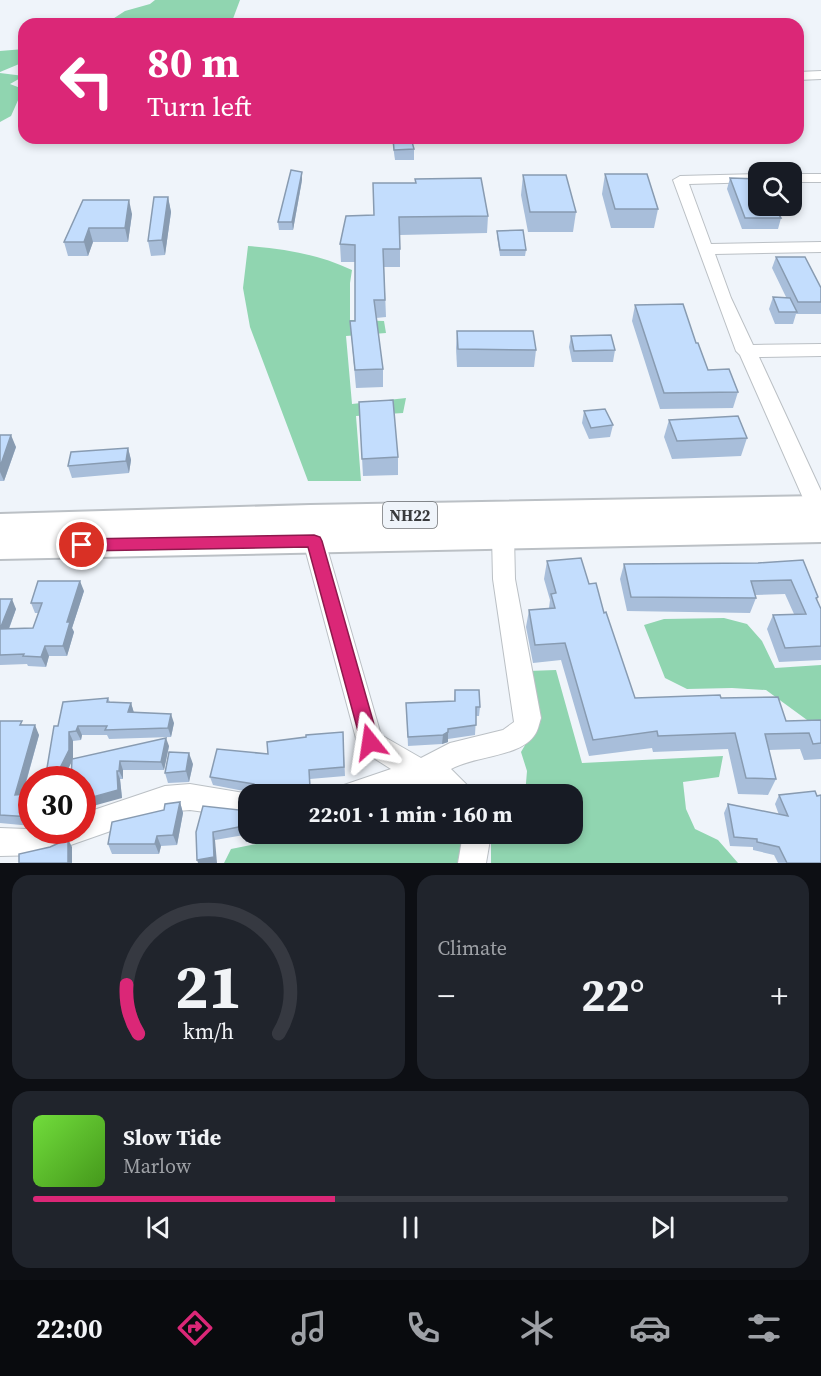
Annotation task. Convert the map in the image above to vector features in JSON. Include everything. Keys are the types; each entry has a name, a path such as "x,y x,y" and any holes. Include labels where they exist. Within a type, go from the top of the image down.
{"highway":[{"name":"NH22","path":"0,526 310,517 820,515"},
{"name":"NH22","path":"0,547 503,536 820,515"}],"street":[{"path":"804,76 821,75"},
{"path":"802,178 821,177"},
{"path":"748,178 680,180 723,298 820,515"},
{"path":"705,249 821,247"},
{"path":"746,351 821,350"},
{"path":"383,784 420,772 459,751 510,740 525,729 528,717 504,579 503,536"},
{"path":"314,541 370,742 420,772 446,779 450,784"},
{"path":"96,823 165,799 190,797 238,804"},
{"path":"0,842 18,842"},
{"path":"472,863 475,844"}],"green space":[{"path":"155,0 240,0 233,18 114,18 125,11 150,4"},
{"path":"18,50 18,64 0,72 0,51"},
{"path":"0,73 18,75 18,79 10,84 18,87 18,100 11,116 0,122"},
{"path":"248,246 301,253 352,270 350,320 384,321 386,333 346,336 352,404 406,398 403,413 356,416 361,481 308,481 250,327 243,288"},
{"path":"724,618 747,624 762,641 775,668 821,665 821,735 818,728 766,690 687,689 665,678 644,625 664,619"},
{"path":"556,670 582,763 723,756 719,777 683,782 686,809 695,829 718,840 738,863 491,863 491,844 583,844 583,784 526,784 527,771 521,752 537,725 528,671"},
{"path":"256,844 462,844 459,863 224,863 231,849"}],"building":[{"path":"394,144 413,144 414,149 394,150"},
{"path":"291,170 302,172 292,222 278,222"},
{"path":"605,174 647,174 658,209 615,209"},
{"path":"523,175 566,175 576,212 530,212"},
{"path":"481,178 488,216 399,217 400,249 383,249 385,300 374,300 383,369 355,370 350,321 355,321 355,245 340,244 346,216 374,215 373,183 416,183 415,179"},
{"path":"730,178 748,179 748,216 780,216 781,218 745,218"},
{"path":"154,197 168,197 162,240 148,241"},
{"path":"83,200 129,200 125,228 89,228 84,242 64,242"},
{"path":"523,230 526,250 500,250 497,231"},
{"path":"776,257 805,257 821,288 821,302 798,302"},
{"path":"773,297 790,298 797,312 779,312"},
{"path":"683,304 708,370 729,369 738,392 664,393 635,305"},
{"path":"457,331 533,331 536,350 458,349"},
{"path":"611,335 615,350 574,351 571,336"},
{"path":"393,400 398,457 362,459 359,402"},
{"path":"605,409 613,425 591,428 584,411"},
{"path":"738,416 747,438 677,441 669,420"},
{"path":"0,435 11,435 0,467"},
{"path":"128,448 126,461 68,466 71,452"},
{"path":"581,558 589,584 596,583 604,613 606,612 635,698 720,695 721,698 778,697 786,721 821,720 821,743 813,744 809,733 765,734 776,779 746,778 735,733 658,736 657,731 593,740 565,643 535,645 529,610 555,608 551,594 556,593 547,561"},
{"path":"803,560 821,609 821,646 785,648 773,615 806,614 791,580 751,581 756,598 631,597 624,564 758,563"},
{"path":"38,581 80,581 67,622 70,622 63,646 45,646 41,657 23,656 24,654 0,655 0,629 33,628 42,603 31,603"},
{"path":"0,599 12,599 0,629"},
{"path":"455,690 479,690 480,707 476,707 476,725 448,729 448,732 443,735 408,737 406,703 455,701"},
{"path":"108,698 107,702 131,703 128,712 171,714 168,728 105,730 107,726 78,726 76,731 69,732 69,750 61,766 47,766 54,726 58,726 63,702"},
{"path":"0,721 22,721 20,725 35,725 23,766 18,766 18,784 15,795 18,795 18,816 0,815"},
{"path":"343,732 344,767 309,770 310,784 254,784 210,777 217,749 268,754 267,742 306,737 306,735"},
{"path":"166,738 161,762 120,761 119,771 117,771 118,790 96,796 96,766 72,766 72,759"},
{"path":"169,752 189,753 186,771 165,773"},
{"path":"815,791 817,796 821,795 821,863 787,863 779,847 757,842 757,839 734,837 728,804 788,816 779,795"},
{"path":"180,802 173,835 157,836 155,844 108,844 112,822 164,810 165,804"},
{"path":"203,806 238,810 238,827 213,832 214,857 197,860 196,832"},
{"path":"57,844 68,844 68,863 19,863 19,854"}],"route":[{"path":"82,545 314,541 370,742"}]}
